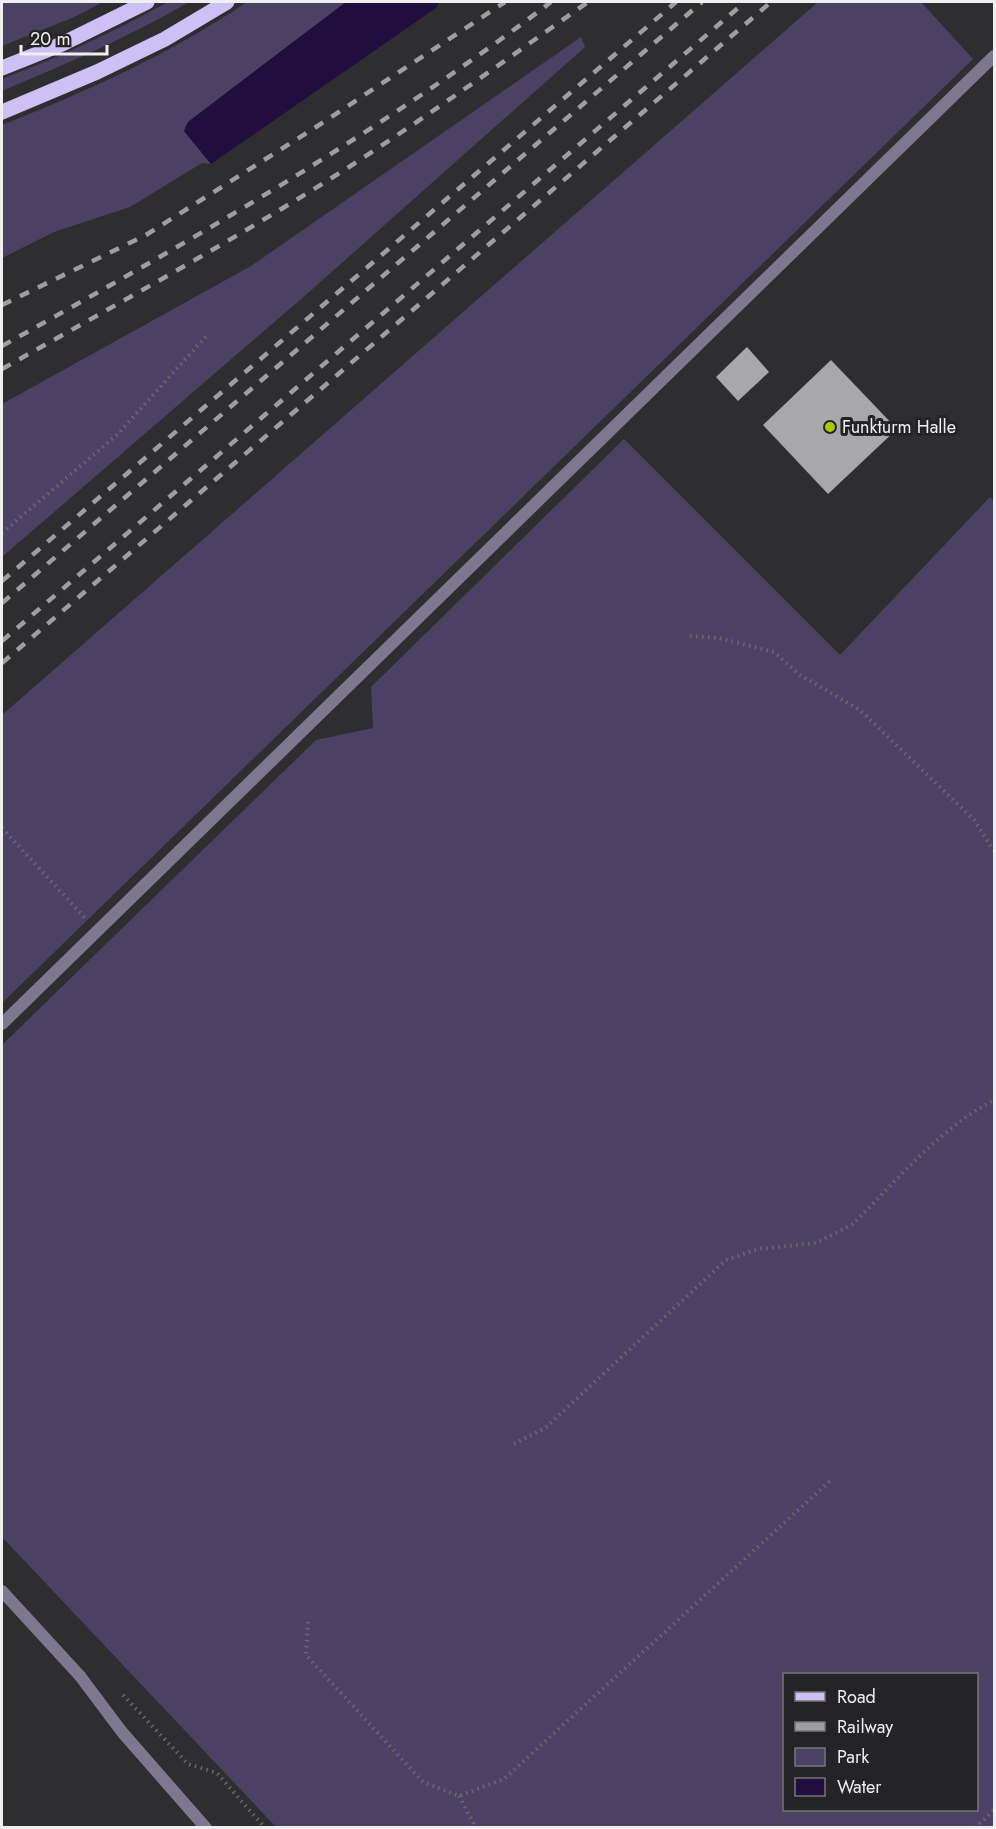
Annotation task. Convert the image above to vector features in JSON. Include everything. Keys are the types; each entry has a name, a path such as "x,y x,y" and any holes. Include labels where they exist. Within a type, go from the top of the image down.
{"main road":[{"path":"2,68 62,44 147,2"},
{"path":"2,112 98,72 165,39 227,2"}],"street":[{"path":"2,1024 994,56"},
{"path":"2,1592 80,1676 122,1732 206,1827"}],"path":[{"path":"2,533 118,434 208,334"},
{"path":"690,636 719,638 774,652 800,675 860,710 974,820 994,851"},
{"path":"2,828 97,931"},
{"path":"514,1444 545,1428 726,1260 759,1249 816,1243 838,1233 853,1224 944,1133 973,1111 994,1100"},
{"path":"459,1796 504,1779 830,1481"},
{"path":"308,1622 306,1655 423,1782 459,1796 476,1827"},
{"path":"119,1691 188,1764 217,1773 265,1827"},
{"path":"975,1827 994,1810"}],"green space":[{"path":"2,2 103,2 74,17 2,46"},
{"path":"168,2 189,2 120,38 2,91 2,79 86,44"},
{"path":"247,2 346,2 188,122 184,131 211,164 202,163 130,207 54,232 2,258 2,125 65,99 159,55"},
{"path":"818,2 921,2 973,59 2,1003 2,715"},
{"path":"581,37 585,47 308,293 2,557 2,404 251,266"},
{"path":"624,439 840,655 990,497 994,502 994,1825 992,1827 276,1827 2,1537 2,1045 316,740 373,728 371,687"}],"water":[{"path":"346,2 439,2 436,8 211,164 184,131 188,122"}],"building":[{"path":"747,347 769,372 738,401 716,377"},
{"name":"Funkturm Halle","path":"831,360 897,429 828,494 763,425"}],"railway":[{"path":"2,305 146,235 316,127 505,2"},
{"path":"2,346 213,226 352,141 486,50 551,2"},
{"path":"2,369 178,270 309,192 471,85 588,2"},
{"path":"2,581 676,2"},
{"path":"2,603 702,2"},
{"path":"2,641 745,2"},
{"path":"2,663 771,2"}],"place":[{"name":"Funkturm Halle","path":"830,427"}]}
